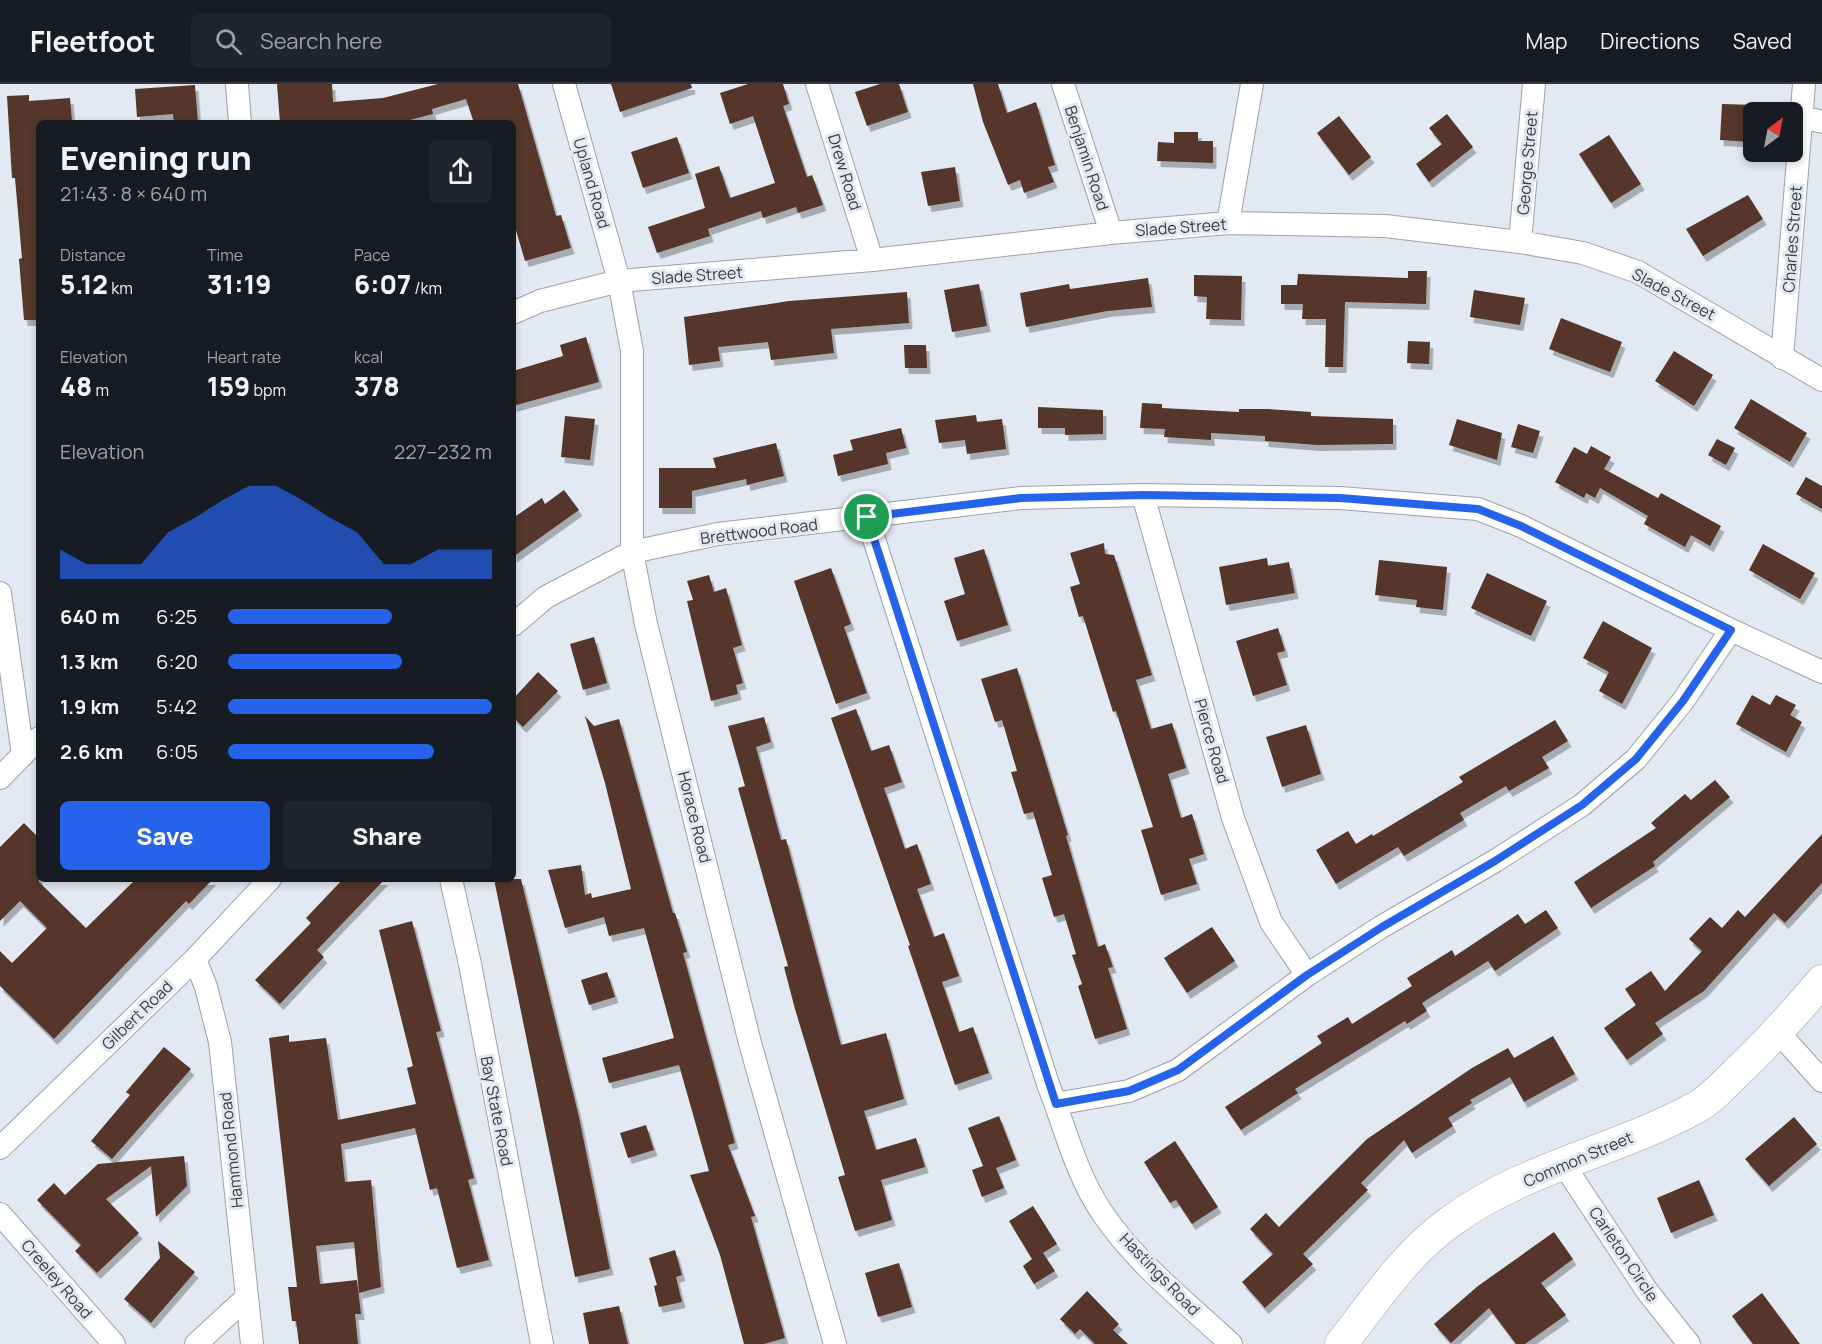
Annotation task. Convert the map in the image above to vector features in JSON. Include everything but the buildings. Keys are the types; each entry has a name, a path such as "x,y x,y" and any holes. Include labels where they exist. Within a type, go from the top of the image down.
{"main road":[{"name":"Common Street","path":"1341,1344 1415,1252 1450,1222 1490,1197 1562,1162 1642,1132 1699,1106 1779,1033 1822,981"}],"street":[{"path":"237,84 240,120"},
{"name":"Upland Road","path":"564,84 619,281"},
{"name":"Drew Road","path":"817,84 872,260"},
{"name":"Benjamin Road","path":"1063,84 1112,233"},
{"path":"1228,223 1252,84"},
{"name":"George Street","path":"1520,242 1534,84"},
{"name":"Charles Street","path":"1782,358 1811,119 1804,84"},
{"name":"Slade Street","path":"516,312 540,301 619,281 872,260 1112,233 1228,223 1385,226 1520,242 1583,253 1638,272 1822,380"},
{"name":"Horace Road","path":"619,281 632,351 632,552 646,624 750,1042 835,1344"},
{"name":"Brettwood Road","path":"632,552 717,534 1021,498 1143,495 1340,498 1478,509 1521,526 1731,630 1822,672"},
{"name":"Pierce Road","path":"1143,495 1233,818 1271,922 1307,975"},
{"name":"Hastings Road","path":"867,517 1078,1167 1103,1214 1150,1269 1231,1344"},
{"path":"516,622 546,597 632,552"},
{"path":"0,593 23,755"},
{"path":"1056,1104 1129,1091 1178,1070 1307,975 1382,927 1495,861 1582,805 1636,759 1683,701 1731,630"},
{"path":"0,778 36,741"},
{"name":"Gilbert Road","path":"0,1148 195,959 267,882"},
{"name":"Bay State Road","path":"452,882 470,964 542,1344"},
{"name":"Hammond Road","path":"195,959 206,987 220,1042 252,1344"},
{"path":"1779,1033 1822,1081"},
{"name":"Carleton Circle","path":"1562,1162 1647,1291 1689,1344"},
{"name":"Creeley Road","path":"0,1214 114,1344"},
{"path":"196,1344 246,1298"}],"route":[{"path":"1143,495 1340,498 1478,509 1521,526 1731,630 1683,701 1636,759 1582,805 1495,861 1382,927 1307,975 1178,1070 1129,1091 1056,1104 867,517 1021,498 1143,495"}]}
